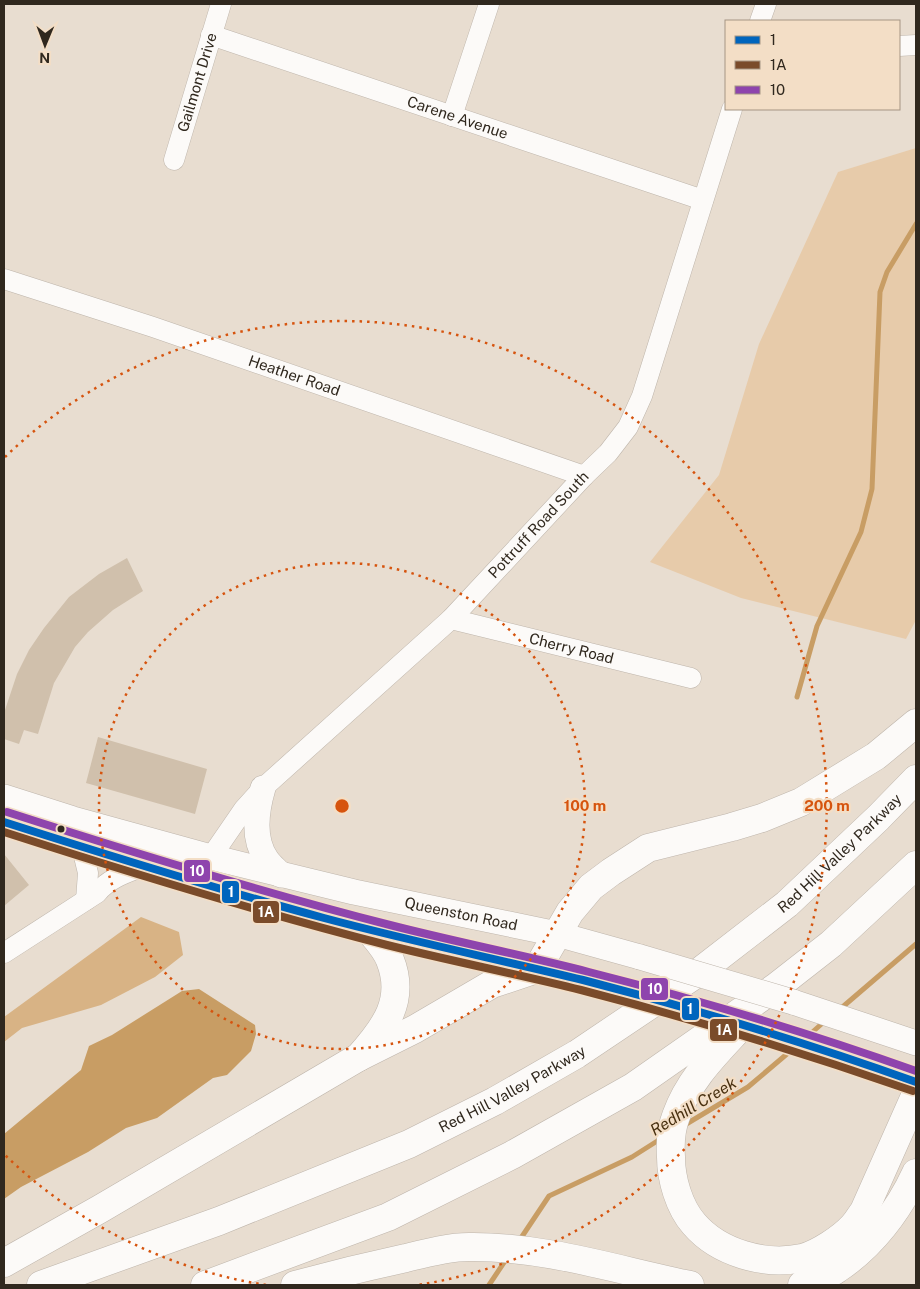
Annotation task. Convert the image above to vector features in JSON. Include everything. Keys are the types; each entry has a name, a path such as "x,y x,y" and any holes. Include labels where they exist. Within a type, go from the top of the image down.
{"highway":[{"path":"4,1263 359,1057 415,1029 492,984 537,969 570,912 591,888 611,872 648,848 762,818 800,802 876,756 916,723"},
{"name":"Red Hill Valley Parkway","path":"41,1285 219,1221 409,1144 495,1101 578,1054 699,972 786,904 878,818 916,779"},
{"path":"205,1285 388,1217 512,1155 633,1087 776,987 831,944 916,865"},
{"path":"359,1057 377,1037 387,1021 393,1008 396,991 394,972 389,958 370,930"},
{"path":"776,987 696,1076 675,1118 670,1140 671,1173 682,1203 693,1223 705,1234 722,1246 761,1259 803,1258 829,1246 853,1227 864,1211 916,1094"},
{"path":"802,1285 837,1269 875,1236 909,1189 916,1173"},
{"path":"295,1285 363,1267 428,1253 468,1247 521,1250 573,1258 690,1285"}],"main road":[{"path":"263,788 257,815 258,839 268,861 281,874"},
{"name":"Queenston Road","path":"4,797 73,819 211,857 354,892 557,934 640,956 793,1002 916,1043"},
{"path":"4,822 82,848 370,930 608,987 784,1038 916,1082"}],"street":[{"name":"Gailmont Drive","path":"174,160 221,4"},
{"path":"452,116 489,4"},
{"name":"Carene Avenue","path":"211,35 703,200"},
{"path":"900,46 916,45"},
{"name":"Pottruff Road South","path":"211,857 244,809 263,788 451,619 584,476 608,453 628,427 642,396 732,110"},
{"name":"Heather Road","path":"4,279 153,327 584,476"},
{"name":"Cherry Road","path":"451,619 691,678"},
{"path":"82,848 88,873 86,900"},
{"path":"4,953 97,893 104,884 144,866"}],"shaded area":[{"path":"916,148 916,620 906,639 741,598 650,562 719,475 759,344 838,172"},
{"path":"141,917 179,932 183,955 155,977 101,1005 22,1028 4,1042 4,1017"},
{"path":"199,989 255,1025 256,1034 251,1051 227,1075 213,1078 157,1118 126,1128 88,1152 21,1187 4,1199 4,1134 81,1070 89,1046 112,1035 182,991"}],"building":[{"path":"127,558 143,591 113,610 88,632 75,647 54,683 38,734 24,730 19,744 4,739 4,713 17,674 29,650 69,597 99,574"},
{"path":"98,737 207,769 195,814 86,783"},
{"path":"4,854 29,885 4,906"}],"waterway":[{"path":"797,697 817,626 861,532 872,489 880,292 887,272 916,224"},
{"name":"Redhill Creek","path":"839,1010 916,944"},
{"name":"Redhill Creek","path":"808,1036 826,1020"},
{"name":"Redhill Creek","path":"683,1126 748,1087 794,1048"},
{"name":"Redhill Creek","path":"519,1241 549,1196 632,1157 662,1138"},
{"name":"Redhill Creek","path":"489,1285 507,1258"}],"transit line":[{"name":"10","path":"7,812 246,886 415,931 589,972 672,994 795,1030 916,1071"},
{"name":"1","path":"4,822 243,896 324,918 583,980 667,1003 793,1040 916,1082"},
{"name":"1A","path":"4,832 195,892 291,919 411,951 581,990 665,1013 790,1050 913,1091"}]}
